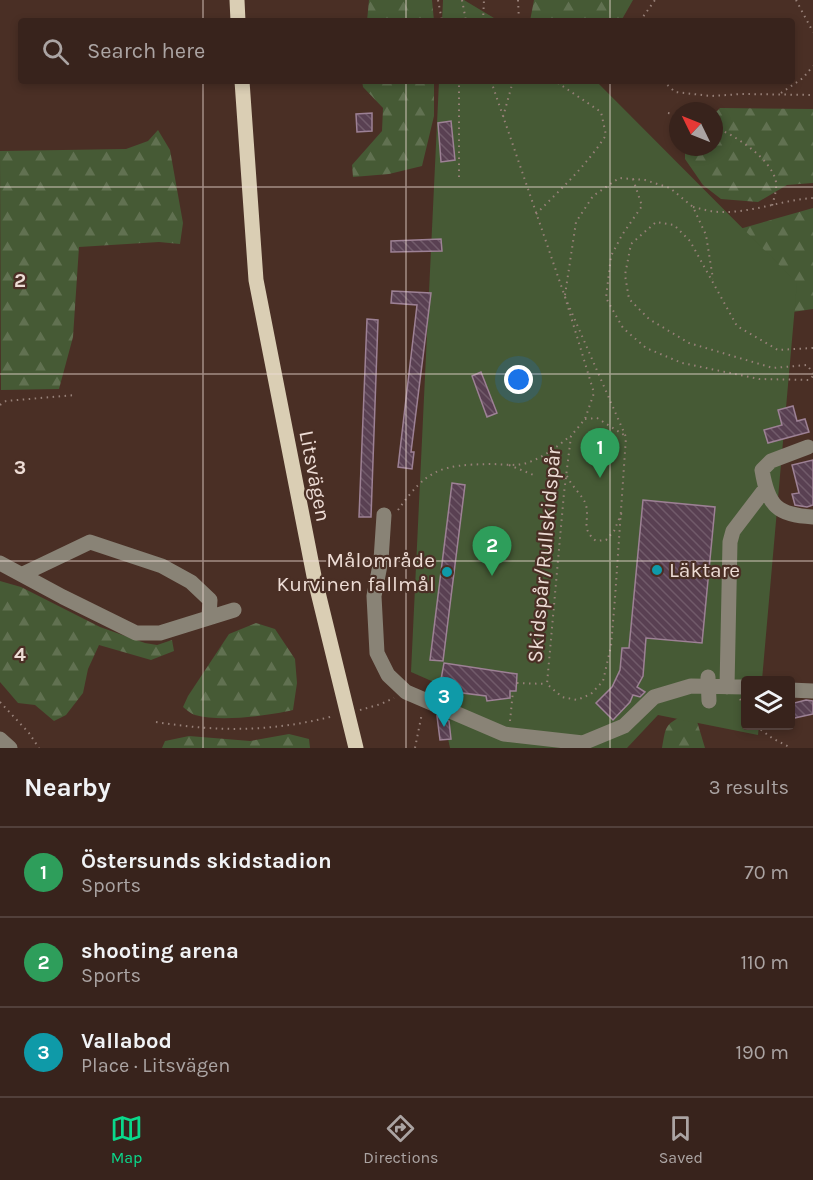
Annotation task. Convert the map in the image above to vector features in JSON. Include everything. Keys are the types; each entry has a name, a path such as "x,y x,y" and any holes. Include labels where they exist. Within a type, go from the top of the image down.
{"main road":[{"path":"237,0 238,18"},
{"name":"Litsvägen","path":"242,84 255,280 314,576 356,748"}],"street":[{"path":"808,447 771,461 762,470 765,489 772,502 782,511 794,516 813,516"},
{"path":"727,687 730,542 733,531 765,489"},
{"path":"391,512 374,596 377,654 388,675 406,692 504,734 568,745 583,743 624,726 654,698 691,686 741,687"},
{"path":"23,574 90,542 162,566 191,582 210,600 209,617"},
{"path":"0,564 136,633 160,633 234,610"},
{"path":"708,677 710,702"},
{"path":"795,690 813,691"},
{"path":"0,739 10,748"}],"path":[{"path":"438,0 441,18"},
{"path":"462,0 465,18"},
{"path":"483,18 484,0"},
{"path":"518,0 519,18"},
{"path":"642,18 655,0"},
{"path":"796,0 813,32"},
{"path":"795,83 813,66"},
{"path":"459,84 459,177"},
{"path":"492,84 565,297"},
{"path":"503,117 512,84"},
{"path":"536,214 574,176 606,135 601,112 559,84"},
{"path":"666,84 675,92 711,96 813,95"},
{"path":"779,94 794,84"},
{"path":"723,131 749,147 766,163 774,175 776,185 772,206"},
{"path":"565,297 576,222 592,196 620,178 645,180 670,188 693,207 706,235 713,284"},
{"path":"633,179 642,206 611,256 606,298 623,328 646,348 682,363 759,379 809,380 813,374 807,365 773,368 688,343 649,320 629,299 624,275 630,244 656,222 674,225 690,241 737,326 778,350 813,348"},
{"path":"693,207 719,212 772,206 794,199 813,198"},
{"name":"Skidspår/Rullskidspår","path":"565,297 627,437 623,509 610,646 603,681 591,694 577,700 562,697 547,684 565,479 572,434 585,418 594,393 565,297"},
{"path":"0,405 6,401 75,395"},
{"path":"585,418 597,418 627,437"},
{"path":"391,512 417,484 440,469 457,465 524,464 554,450 572,434"},
{"path":"506,464 536,476"},
{"path":"566,473 572,487 585,501 586,528 589,535 597,541 606,540 614,531 623,509"},
{"path":"557,478 565,479"},
{"path":"517,683 547,684"},
{"path":"510,725 513,692"},
{"path":"415,748 425,699"},
{"path":"0,702 29,733 39,748"},
{"path":"156,722 208,729 266,729 311,722"},
{"path":"761,730 791,748"}],"green space":[{"path":"369,0 432,0 434,18 367,18"},
{"path":"443,0 464,0 494,18 442,18"},
{"path":"534,0 633,0 623,18 531,18"},
{"path":"362,84 434,84 434,116 422,166 389,174 353,177 352,165 382,131 383,108"},
{"path":"439,84 599,84 797,283 762,676 741,676 741,730 759,730 758,735 658,715 627,748 450,748 436,683 411,672"},
{"path":"723,108 813,109 813,183 787,185 758,202 721,199 703,185 685,156 723,156"},
{"path":"158,130 170,150 183,223 180,244 159,242 79,247 73,337 59,389 1,390 0,151 126,149 148,141"},
{"path":"813,208 813,309 752,318 736,230"},
{"path":"0,581 21,587 100,627 145,643 157,645 172,640 174,651 151,660 99,645 88,669 83,693 66,715 54,721 35,705 18,703 0,682"},
{"path":"256,623 275,629 295,659 297,683 293,710 230,718 205,717 190,713 183,707 188,696 229,634"},
{"path":"684,715 696,718 705,748 662,748 669,724"},
{"path":"289,734 309,739 310,748 162,748 165,741 189,736 250,741"}],"building":[{"path":"372,113 372,131 357,132 356,114"},
{"path":"451,121 455,160 441,162 438,123"},
{"path":"441,239 442,251 391,252 391,241"},
{"path":"392,291 431,293 411,452 414,452 412,469 398,467 417,305 391,303"},
{"path":"367,319 378,320 371,517 359,517"},
{"path":"481,372 497,413 487,417 472,376"},
{"path":"793,406 797,421 805,419 809,432 768,443 764,430 782,425 778,410"},
{"path":"813,460 813,505 807,507 795,505 792,494 799,493 792,465"},
{"name":"Målområde Kurvinen fallmål","path":"452,483 465,485 443,661 430,660"},
{"path":"643,500 715,507 702,643 646,638 643,676 637,687 645,692 640,697 633,695 630,702 613,720 596,703 612,687 620,670 622,648 629,648"},
{"path":"444,663 517,674 516,691 510,691 510,698 487,701 486,696 439,690"},
{"path":"813,701 813,714 795,718 795,703"},
{"path":"437,716 449,721 451,739 440,740"}],"place":[{"name":"Östersunds skidstadion","path":"600,478"},
{"name":"Läktare","path":"657,570"},
{"name":"Målområde Kurvinen fallmål","path":"447,572"},
{"name":"shooting arena","path":"492,576"},
{"name":"Vallabod","path":"444,727"}]}
